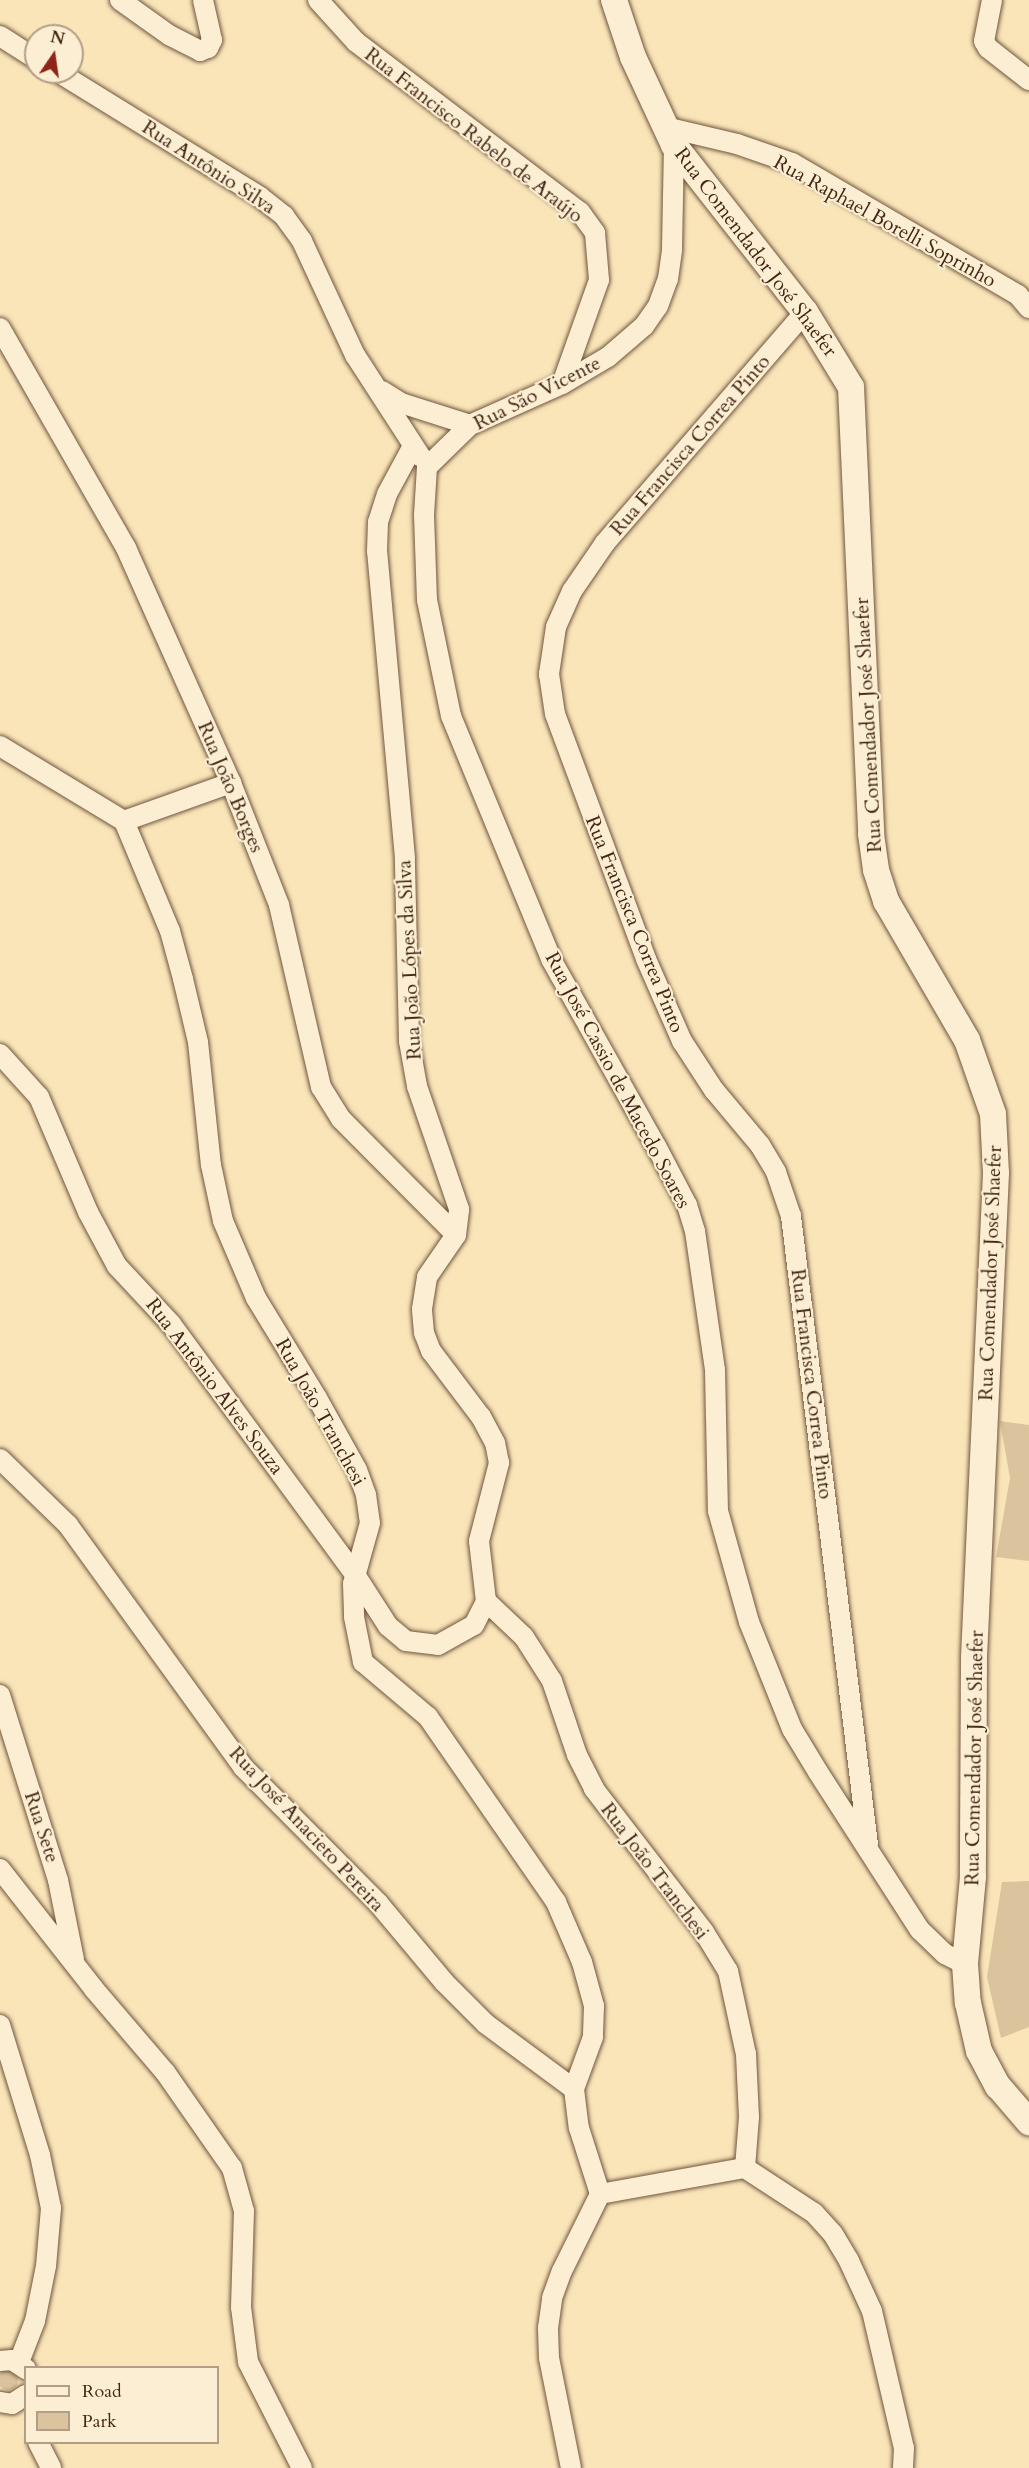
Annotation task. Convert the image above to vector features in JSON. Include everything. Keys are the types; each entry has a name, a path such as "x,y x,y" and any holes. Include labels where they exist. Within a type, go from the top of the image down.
{"street":[{"path":"120,0 190,48 208,48 211,28 203,0"},
{"name":"Rua Francisco Rabelo de Araújo","path":"318,0 356,42 580,212 596,233 599,280 562,384"},
{"name":"Rua Comendador José Shaefer","path":"614,0 633,57 670,136 805,312 842,368 855,407 871,834 876,870 886,901 967,1040 993,1114 996,1173 974,1659 973,1877 965,1964 968,2003 979,2051 998,2086 1029,2122"},
{"path":"992,0 984,41 1029,80"},
{"path":"0,36 24,51"},
{"name":"Rua Antônio Silva","path":"77,84 260,197 284,216 302,241 355,355 427,467"},
{"name":"Rua São Vicente","path":"427,467 470,425 562,384 608,357 644,326 658,306 672,249 670,136"},
{"name":"Rua Raphael Borelli Soprinho","path":"670,136 737,144 792,164 1018,295 1029,308"},
{"name":"Rua Francisca Correa Pinto","path":"805,312 605,543 572,591 556,627 549,674 555,714 646,959 682,1041 714,1090 760,1145 776,1172 791,1216 868,1845"},
{"name":"Rua João Borges","path":"0,328 126,548 231,783 279,905 321,1087 341,1119 456,1234"},
{"name":"Rua Antônio Silva","path":"377,388 401,403 470,425"},
{"name":"Rua João Lópes da Silva","path":"413,446 387,494 378,522 378,551 405,858 410,1041 417,1086 457,1197 456,1234"},
{"name":"Rua José Cassio de Macedo Soares","path":"427,467 424,515 427,600 451,716 551,959 687,1205 707,1294 715,1370 718,1511 732,1570 792,1729 920,1930 945,1954 965,1964"},
{"path":"0,746 124,821 231,783"},
{"name":"Rua João Tranchesi","path":"124,821 170,931 183,979 198,1042 211,1165 224,1221 256,1298 317,1398 357,1470 366,1495 369,1523 354,1573 354,1617 363,1662 428,1718 556,1902 582,1962 594,2006 593,2037 574,2089 579,2128 600,2194"},
{"name":"Rua Antônio Alves Souza","path":"0,1054 39,1097 88,1212 117,1266 171,1324 354,1573 398,1637 419,1644 449,1641 474,1625 486,1601"},
{"path":"456,1234 427,1277 423,1317 431,1351 481,1417 495,1443 498,1463 479,1541 486,1601"},
{"name":"Rua José Anacieto Pereira","path":"0,1459 68,1525 243,1767 378,1903 444,1982 486,2024 574,2089"},
{"name":"Rua João Tranchesi","path":"486,1601 524,1637 552,1681 577,1755 594,1790 704,1932 728,1971 746,2054 749,2117 745,2168"},
{"name":"Rua Sete","path":"0,1695 58,1880 74,1961"},
{"path":"0,1869 165,2072 232,2168 244,2211 245,2264 241,2307 248,2362 302,2468"},
{"path":"0,2025 40,2155 51,2208 39,2299 15,2364"},
{"path":"571,2468 549,2358 548,2328 552,2298 562,2271 600,2194 745,2168 814,2213 833,2234 849,2261 872,2312 898,2419 903,2468"},
{"path":"39,2444 51,2468"}],"green space":[{"path":"1000,1421 1029,1425 1029,1561 996,1557 1010,1478"},
{"path":"1029,1881 1029,2027 1001,2038 987,1977 1002,1882"},
{"path":"4,2371 12,2371 17,2376 17,2384 12,2389 4,2389 -1,2384 -1,2376"}]}
